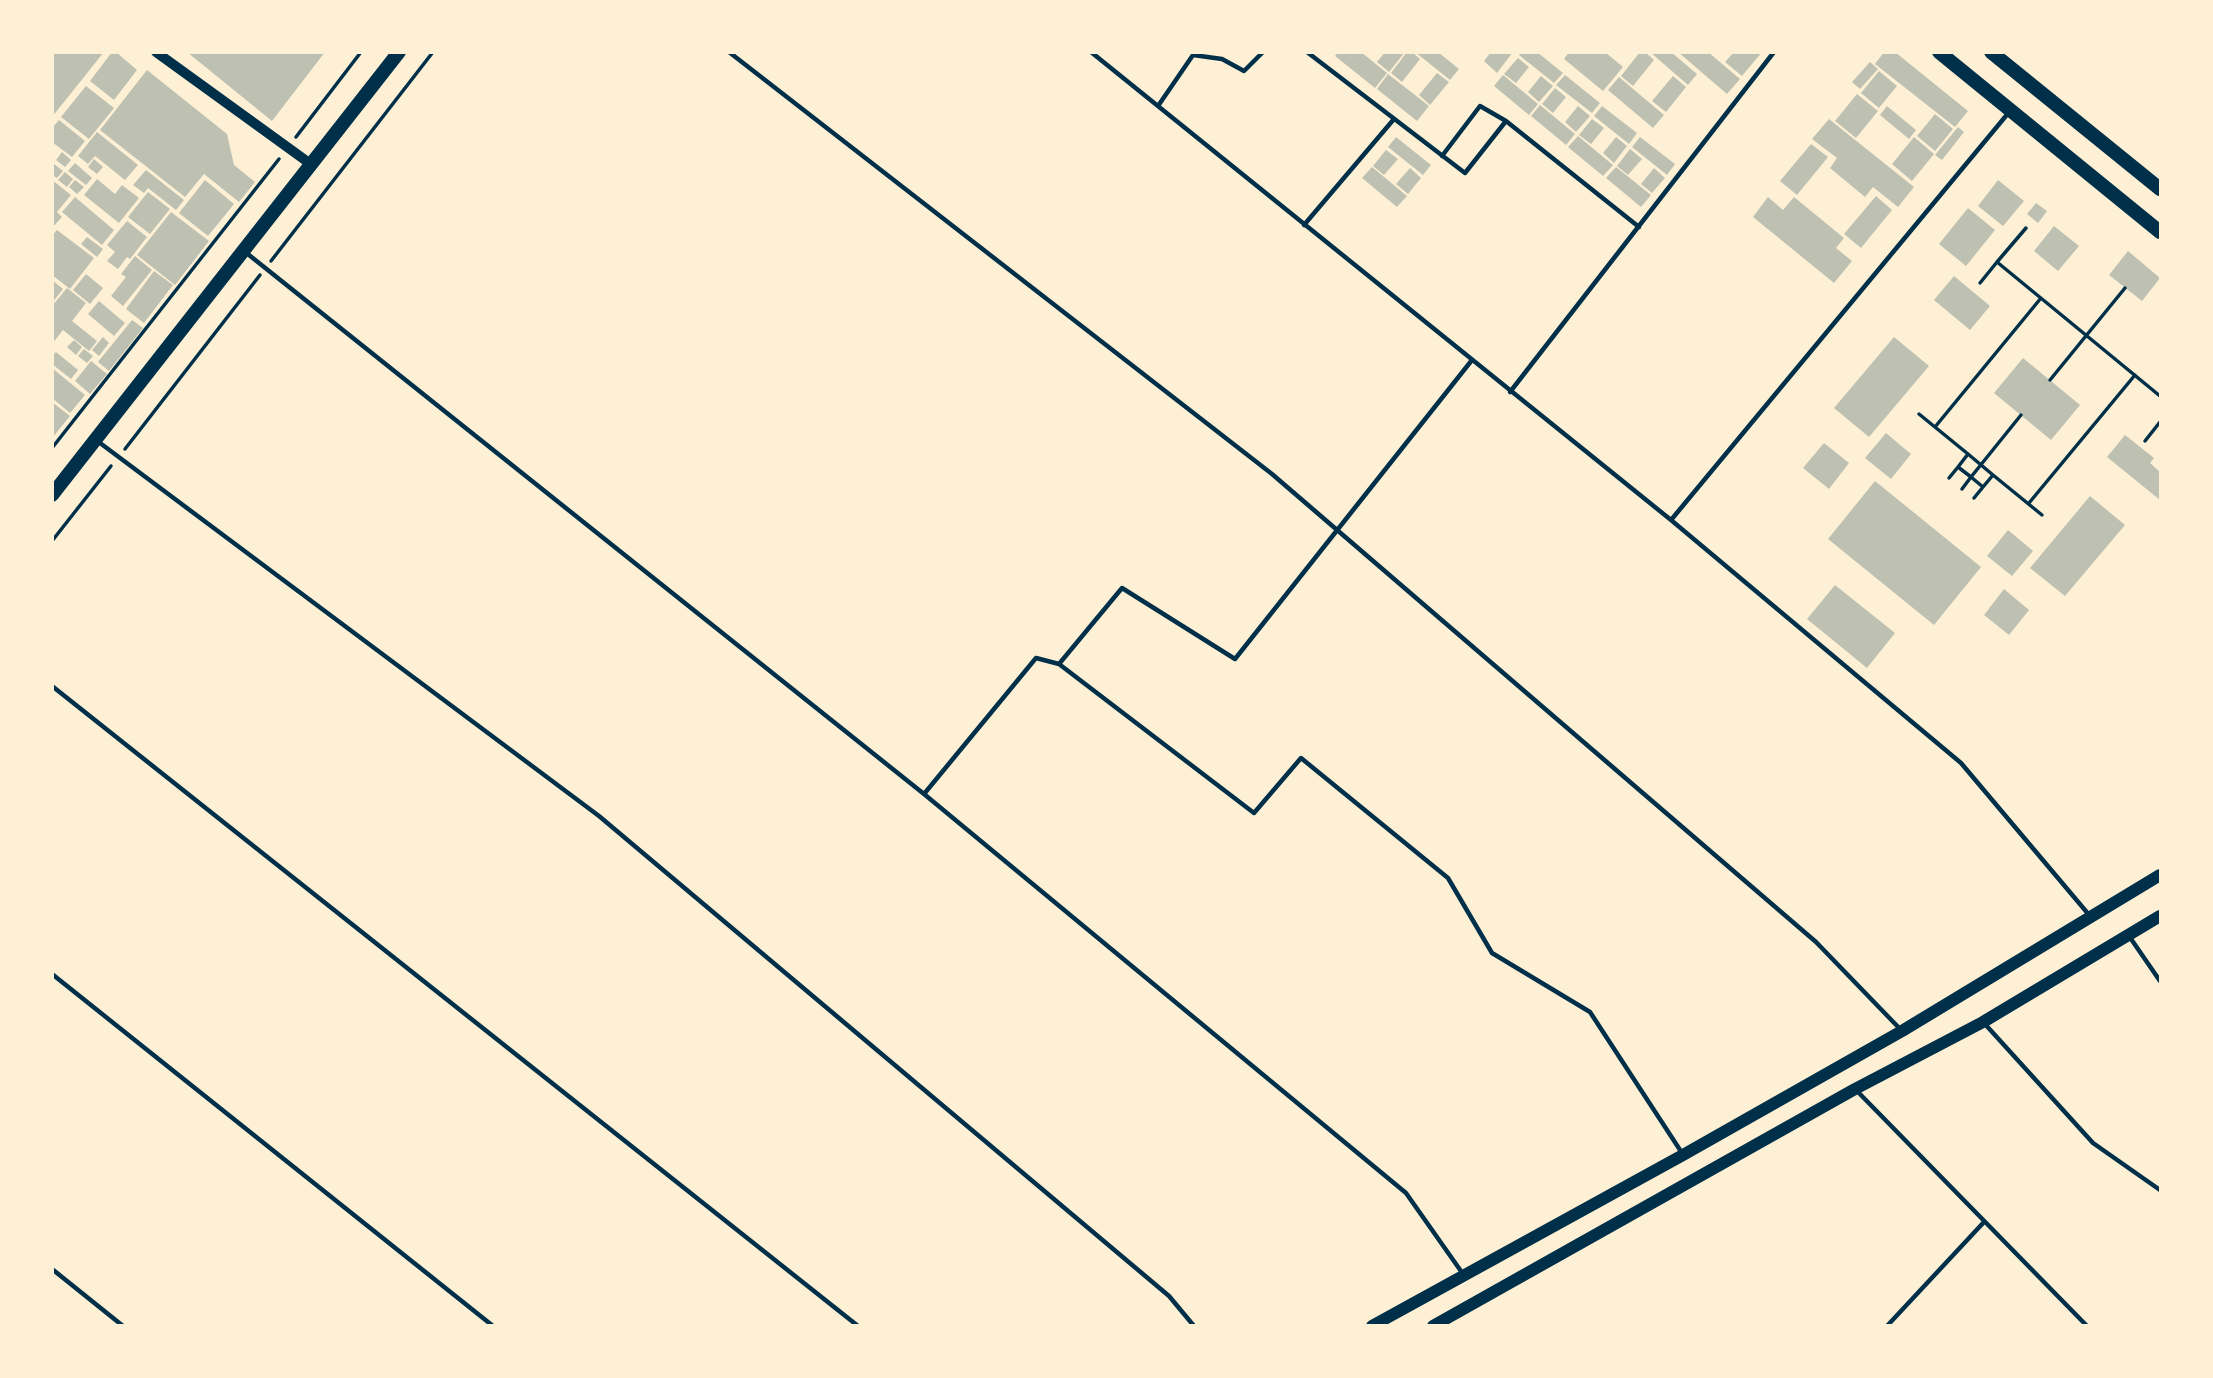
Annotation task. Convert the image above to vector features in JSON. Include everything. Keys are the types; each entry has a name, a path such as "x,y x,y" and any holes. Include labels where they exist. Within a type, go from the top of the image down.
{"main road":[{"path":"52,495 399,52"},
{"path":"1939,52 2161,232"},
{"path":"1991,52 2161,189"},
{"path":"1373,1325 1902,1031 2161,875"},
{"path":"1433,1325 1855,1088 1983,1022 2161,916"}],"street":[{"path":"156,52 312,165"}],"lane":[{"path":"729,52 1272,474 1816,942 1902,1031"},
{"path":"1091,52 1671,520 1961,763 2090,917"},
{"path":"1158,106 1193,55 1222,59 1244,71 1263,52"},
{"path":"1307,52 1465,173 1506,121"},
{"path":"1510,392 1774,52"},
{"path":"1442,156 1480,106 1506,121 1639,227"},
{"path":"1671,520 2011,110"},
{"path":"1304,225 1394,119"},
{"path":"244,251 924,794 1406,1194 1464,1274"},
{"path":"1059,663 1122,588 1236,659 1472,360"},
{"path":"96,439 599,816 1170,1296 1194,1325"},
{"path":"924,794 1036,658 1059,663 1254,813 1301,758 1448,878 1492,953 1590,1012 1683,1155"},
{"path":"52,686 858,1325"},
{"path":"2127,935 2161,981"},
{"path":"52,974 493,1325"},
{"path":"1983,1022 2093,1143 2161,1190"},
{"path":"1855,1088 2087,1325"},
{"path":"1887,1325 1984,1222"},
{"path":"52,1269 123,1325"}],"path":[{"path":"52,448 362,52"},
{"path":"52,541 433,52"},
{"path":"1980,283 2026,228"},
{"path":"1997,262 2161,396"},
{"path":"2050,380 2125,288"},
{"path":"1934,427 2041,298"},
{"path":"2029,503 2135,375"},
{"path":"1919,414 2042,514"},
{"path":"1962,488 2021,415"},
{"path":"2145,441 2161,422"},
{"path":"1949,478 1969,454"},
{"path":"1958,467 1983,487"},
{"path":"1974,498 1993,475"}],"building":[{"path":"52,52 104,52 52,117"},
{"path":"112,52 116,52 137,70 114,100 90,81"},
{"path":"187,52 325,52 272,121"},
{"path":"1338,52 1361,52 1387,73 1375,88 1335,56"},
{"path":"1385,52 1405,52 1389,72 1377,62"},
{"path":"1407,52 1412,52 1420,59 1402,82 1391,73"},
{"path":"1415,52 1438,52 1459,69 1450,80"},
{"path":"1491,52 1513,52 1497,73 1484,61"},
{"path":"1522,52 1537,52 1563,73 1554,83 1519,55"},
{"path":"1569,52 1605,52 1623,67 1603,91 1564,59"},
{"path":"1640,52 1645,52 1654,60 1633,86 1621,76"},
{"path":"1650,52 1671,52 1697,74 1688,85"},
{"path":"1678,52 1708,52 1740,79 1727,94"},
{"path":"1734,52 1762,52 1742,76 1725,62"},
{"path":"1884,52 1895,52 1968,111 1955,127 1875,64"},
{"path":"1518,58 1529,67 1516,83 1504,74"},
{"path":"1870,62 1878,69 1860,89 1852,82"},
{"path":"147,70 227,134 234,165 255,182 239,202 204,174 185,197 100,130"},
{"path":"1879,71 1897,86 1879,108 1861,93"},
{"path":"1437,73 1449,82 1430,105 1419,95"},
{"path":"1388,74 1429,106 1417,121 1377,89"},
{"path":"1503,75 1538,104 1529,115 1494,86"},
{"path":"1565,75 1600,103 1592,113 1556,85"},
{"path":"1541,76 1553,86 1539,102 1528,92"},
{"path":"1673,76 1686,87 1666,112 1652,101"},
{"path":"1619,77 1664,115 1653,128 1608,90"},
{"path":"86,86 114,108 89,139 61,117"},
{"path":"1555,88 1566,97 1553,113 1542,104"},
{"path":"1857,94 1878,111 1856,138 1835,121"},
{"path":"1540,105 1575,134 1566,145 1531,116"},
{"path":"1578,106 1590,116 1576,132 1565,122"},
{"path":"1602,106 1637,133 1629,144 1594,116"},
{"path":"1887,106 1916,130 1909,139 1880,115"},
{"path":"1935,114 1953,129 1935,151 1917,136"},
{"path":"1592,119 1604,128 1591,144 1579,135"},
{"path":"1829,119 1914,187 1898,207 1873,187 1865,197 1830,168 1837,158 1812,139"},
{"path":"59,120 85,141 72,157 52,142 52,128"},
{"path":"1958,127 1964,132 1942,160 1935,155"},
{"path":"97,132 138,165 125,180 95,156 88,164 78,156"},
{"path":"1578,136 1613,165 1603,176 1568,147"},
{"path":"1396,137 1431,165 1423,175 1388,147"},
{"path":"1616,137 1627,146 1614,163 1603,153"},
{"path":"1640,137 1675,164 1667,175 1632,147"},
{"path":"1914,137 1934,154 1912,181 1892,164"},
{"path":"1811,144 1828,157 1797,195 1780,181"},
{"path":"1630,149 1642,159 1628,175 1617,166"},
{"path":"1386,150 1398,159 1384,175 1373,166"},
{"path":"62,152 71,160 65,167 56,160"},
{"path":"94,159 103,167 97,174 88,167"},
{"path":"75,163 92,178 86,185 68,171"},
{"path":"54,164 63,171 57,178 52,175"},
{"path":"1372,167 1407,196 1397,207 1362,178"},
{"path":"1616,167 1651,195 1641,207 1606,178"},
{"path":"1410,168 1421,178 1408,194 1396,184"},
{"path":"1654,168 1665,178 1652,193 1641,184"},
{"path":"146,170 184,200 176,210 148,188 144,193 133,185"},
{"path":"65,172 73,179 67,187 58,180"},
{"path":"97,179 115,194 122,185 139,198 119,223 84,195"},
{"path":"52,180 71,195 57,212 62,217 52,228"},
{"path":"75,180 84,187 77,194 69,187"},
{"path":"205,180 234,204 208,236 179,213"},
{"path":"1998,180 2024,201 2003,226 1978,206"},
{"path":"148,192 170,209 150,234 128,217"},
{"path":"1876,196 1892,210 1861,248 1844,234"},
{"path":"75,197 114,230 102,245 62,212"},
{"path":"1768,197 1783,210 1794,197 1844,238 1836,248 1852,261 1834,283 1753,217"},
{"path":"2036,203 2047,211 2038,223 2027,214"},
{"path":"1968,208 1995,230 1966,266 1939,244"},
{"path":"171,212 209,241 175,285 137,255"},
{"path":"127,221 147,237 130,259 127,257 118,269 107,261 115,252 107,245"},
{"path":"2054,226 2079,246 2058,271 2034,251"},
{"path":"57,230 94,258 70,289 52,275 52,236"},
{"path":"87,237 103,249 97,257 81,244"},
{"path":"2128,251 2160,278 2142,301 2109,275"},
{"path":"135,256 152,270 123,306 111,296 126,277 121,274"},
{"path":"154,271 173,285 144,323 126,309"},
{"path":"86,274 103,288 90,304 73,290"},
{"path":"1954,276 1990,306 1970,330 1934,300"},
{"path":"52,280 63,289 52,303"},
{"path":"67,288 86,303 72,321 97,341 89,351 63,330 52,344 52,306"},
{"path":"99,301 125,323 114,336 88,314"},
{"path":"132,320 143,328 109,371 98,362"},
{"path":"103,337 109,343 99,356 92,350"},
{"path":"1894,337 1929,366 1869,437 1834,408"},
{"path":"74,340 82,347 76,355 67,347"},
{"path":"84,349 93,356 87,363 78,356"},
{"path":"56,352 78,370 71,379 52,364 52,356"},
{"path":"2023,358 2080,405 2051,440 1994,393"},
{"path":"91,361 107,374 90,394 75,381"},
{"path":"52,368 85,395 70,413 52,398"},
{"path":"52,402 70,416 52,438"},
{"path":"1886,433 1911,454 1891,479 1865,458"},
{"path":"2125,435 2154,458 2150,463 2160,472 2160,500 2107,457"},
{"path":"1824,443 1849,463 1829,489 1803,468"},
{"path":"1875,481 1981,567 1934,625 1828,539"},
{"path":"2090,496 2125,525 2065,596 2030,568"},
{"path":"2008,530 2033,551 2012,576 1987,556"},
{"path":"1835,585 1895,633 1867,668 1807,619"},
{"path":"2004,589 2029,610 2009,635 1984,615"}]}
